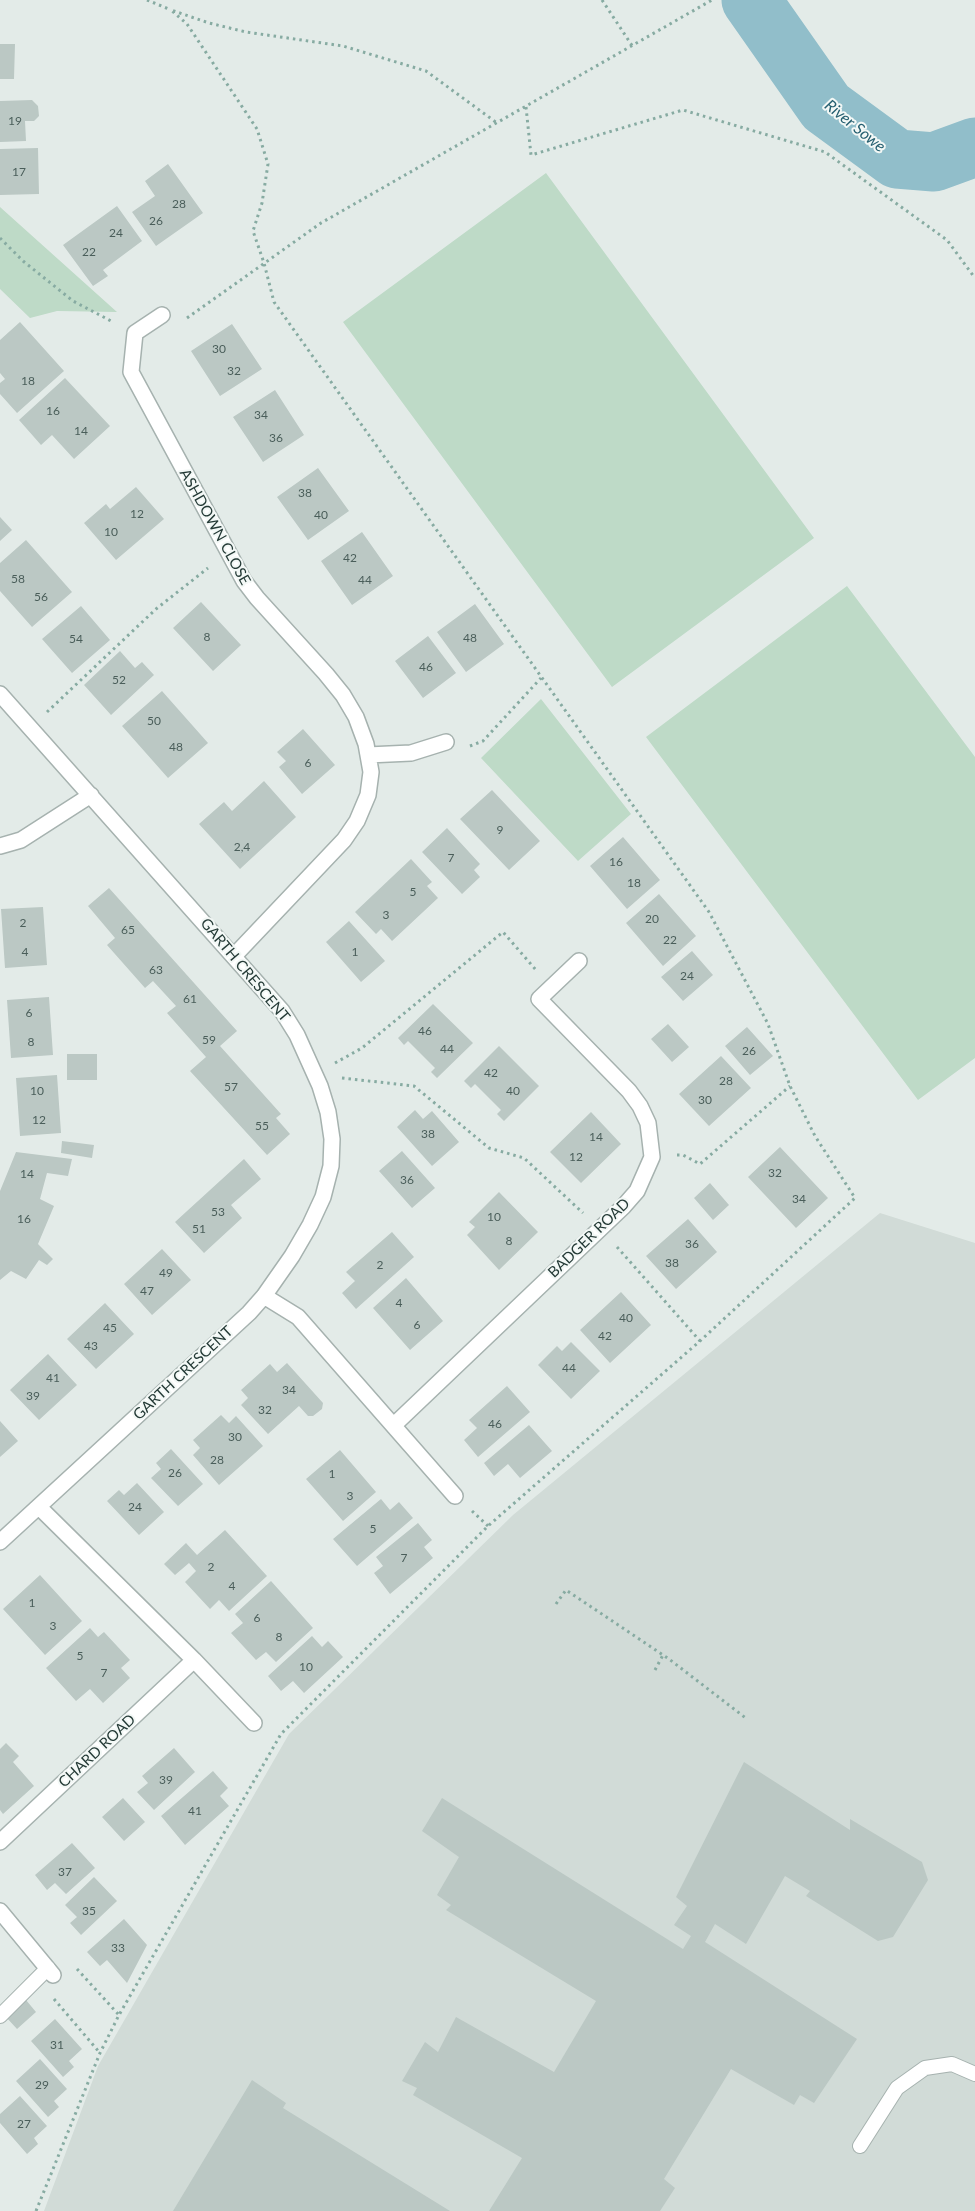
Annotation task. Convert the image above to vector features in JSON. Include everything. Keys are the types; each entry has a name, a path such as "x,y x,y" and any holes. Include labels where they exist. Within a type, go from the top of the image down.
{"street":[{"path":"136,333 162,315"},
{"name":"ASHDOWN CLOSE","path":"136,333 131,372 228,554 257,598 343,695 356,717 368,755 371,772 368,795 357,821 344,840 234,956"},
{"name":"GARTH CRESCENT","path":"0,694 92,795 282,1011 297,1034 315,1075 328,1112 332,1139 331,1166 323,1197 288,1264 264,1296 249,1313 0,1542"},
{"path":"368,755 411,754 446,742"},
{"path":"0,846 20,840 92,795"},
{"path":"579,961 539,998 629,1092 640,1106 648,1123 652,1157"},
{"name":"BADGER ROAD","path":"394,1425 637,1191 652,1157"},
{"path":"264,1296 298,1317 455,1496"},
{"path":"39,1507 194,1660 254,1723"},
{"name":"CHARD ROAD","path":"0,1842 194,1660"},
{"path":"0,1911 51,1972"}],"lane":[{"path":"0,2016 51,1972"},
{"path":"860,2146 897,2088 925,2068 952,2064 975,2074"}],"path":[{"path":"147,0 209,24 246,32 343,46 426,71 497,123"},
{"path":"602,0 632,47"},
{"path":"179,324 322,222 712,0"},
{"path":"36,2211 100,2053 119,2015 281,1734 488,1526 700,1340 855,1198 816,1136 790,1086 768,1024 710,912 274,302 253,231 262,203 268,164 257,129 188,24 171,10"},
{"path":"526,107 531,155 683,110 826,152 947,240 975,278"},
{"path":"0,238 23,261 73,301 136,333"},
{"path":"30,727 156,608 228,554"},
{"path":"446,742 457,751 483,741 541,678"},
{"path":"315,1075 362,1048 503,932 551,987"},
{"path":"315,1075 414,1086 489,1148 524,1158 600,1228 700,1340"},
{"path":"652,1157 683,1155 700,1164 790,1086"},
{"path":"556,1604 566,1590 663,1655 747,1719"},
{"path":"655,1670 663,1655"},
{"path":"100,2053 46,1989 51,1972 73,1965 119,2015"}],"shaded area":[{"path":"880,1213 975,1243 975,2211 44,2211 98,2066 289,1734 513,1515"}],"green space":[{"path":"546,173 814,538 612,687 343,322"},
{"path":"0,207 117,312 57,311 30,318 0,289"},
{"path":"847,586 975,757 975,1058 918,1100 646,737"},
{"path":"541,699 631,814 578,861 481,758"}],"building":[{"path":"0,44 15,44 14,79 0,79"},
{"path":"32,100 38,106 39,116 34,121 25,121 26,141 0,142 0,101"},
{"path":"38,148 39,194 0,195 0,149"},
{"path":"168,164 203,213 156,246 132,212 155,196 145,181"},
{"path":"117,206 142,241 103,270 108,276 93,286 63,245"},
{"path":"20,322 64,371 17,413 0,394 0,383 5,379 0,373 0,340"},
{"path":"232,324 262,369 220,396 191,351"},
{"path":"65,378 110,426 74,459 52,435 41,445 19,420"},
{"path":"275,390 304,435 263,462 233,417"},
{"path":"318,468 349,511 308,540 277,497"},
{"path":"136,487 164,519 116,560 84,523 106,504 110,509"},
{"path":"0,517 12,530 0,541"},
{"path":"362,532 393,576 352,605 321,561"},
{"path":"26,540 72,592 32,627 0,591 0,563"},
{"path":"201,602 241,645 213,671 173,628"},
{"path":"475,604 504,644 466,672 437,632"},
{"path":"81,606 110,640 72,673 42,639"},
{"path":"428,636 456,673 423,698 395,661"},
{"path":"120,651 135,668 142,662 154,675 111,715 84,685"},
{"path":"162,691 208,743 168,778 122,726"},
{"path":"303,729 335,765 302,794 279,767 286,761 277,752"},
{"path":"264,781 296,817 240,869 199,824 224,802 232,811"},
{"path":"492,790 540,841 509,870 460,819"},
{"path":"447,828 480,864 474,870 480,877 462,894 422,852"},
{"path":"623,837 660,880 627,909 590,866"},
{"path":"411,859 432,882 427,886 438,898 392,941 381,929 376,934 355,912"},
{"path":"109,888 237,1031 220,1046 281,1114 276,1118 290,1134 267,1155 190,1071 206,1057 167,1013 176,1006 153,981 145,988 107,945 115,938 88,906"},
{"path":"659,894 696,936 663,966 626,923"},
{"path":"43,907 47,965 5,968 1,909"},
{"path":"349,921 385,961 361,982 326,942"},
{"path":"692,951 713,975 683,1001 661,977"},
{"path":"49,997 53,1055 11,1058 7,1000"},
{"path":"433,1004 473,1043 437,1078 431,1072 435,1068 408,1041 404,1045 398,1038"},
{"path":"668,1024 689,1047 672,1062 651,1039"},
{"path":"747,1027 773,1056 750,1075 725,1046"},
{"path":"499,1046 539,1086 504,1121 497,1114 501,1110 475,1084 471,1088 464,1081"},
{"path":"67,1054 97,1054 97,1080 67,1080"},
{"path":"721,1056 751,1088 709,1126 679,1094"},
{"path":"57,1075 61,1133 20,1136 16,1078"},
{"path":"415,1110 423,1119 432,1111 459,1142 432,1166 397,1127"},
{"path":"591,1112 621,1144 581,1183 550,1152"},
{"path":"62,1141 94,1145 92,1158 61,1153"},
{"path":"780,1147 828,1198 796,1228 748,1177"},
{"path":"402,1151 435,1188 412,1208 379,1171"},
{"path":"16,1152 72,1159 68,1176 47,1173 40,1199 54,1206 38,1244 53,1259 47,1265 39,1260 26,1279 11,1271 0,1280 0,1191"},
{"path":"244,1159 261,1179 231,1205 242,1218 204,1253 175,1222"},
{"path":"710,1183 729,1205 713,1220 694,1198"},
{"path":"499,1192 538,1232 499,1270 467,1235 475,1227 469,1222"},
{"path":"688,1219 717,1252 676,1289 646,1256"},
{"path":"392,1232 414,1257 356,1309 342,1293 355,1281 346,1272"},
{"path":"162,1249 191,1280 152,1315 124,1284"},
{"path":"406,1278 443,1321 410,1350 373,1308"},
{"path":"621,1292 651,1325 610,1363 580,1330"},
{"path":"105,1303 134,1334 96,1369 67,1339"},
{"path":"571,1342 600,1371 571,1399 538,1365 557,1346 562,1351"},
{"path":"48,1354 77,1385 39,1420 10,1390"},
{"path":"287,1363 323,1403 322,1409 313,1416 308,1416 299,1406 268,1434 241,1405 248,1398 241,1390 270,1364 277,1372"},
{"path":"507,1386 530,1412 478,1457 464,1440 477,1428 469,1420"},
{"path":"221,1415 229,1423 236,1416 263,1446 219,1485 193,1455 200,1448 193,1440"},
{"path":"0,1421 18,1441 0,1457"},
{"path":"529,1425 552,1451 520,1478 508,1464 494,1476 484,1463"},
{"path":"171,1449 203,1484 178,1506 151,1478 161,1469 156,1463"},
{"path":"340,1450 376,1492 343,1521 306,1479"},
{"path":"137,1483 164,1512 139,1535 107,1501 119,1490 124,1495"},
{"path":"381,1499 390,1510 399,1502 413,1518 357,1566 333,1539"},
{"path":"418,1523 432,1540 424,1547 433,1558 390,1594 374,1573 383,1566 376,1557"},
{"path":"225,1530 267,1576 229,1611 219,1600 210,1609 185,1582 196,1571 189,1563 175,1575 164,1564 186,1543 197,1555"},
{"path":"40,1575 82,1621 45,1655 3,1609"},
{"path":"271,1581 313,1628 276,1662 266,1652 256,1660 231,1633 243,1623 235,1614"},
{"path":"90,1628 98,1637 104,1632 130,1660 121,1668 130,1678 103,1703 90,1689 76,1701 46,1668"},
{"path":"312,1636 322,1647 328,1641 343,1657 304,1693 293,1681 281,1691 268,1676"},
{"path":"6,1743 19,1756 13,1762 34,1786 3,1814 0,1810 0,1749"},
{"path":"174,1748 195,1772 154,1810 137,1792 148,1783 142,1776"},
{"path":"744,1762 850,1830 850,1819 922,1862 928,1880 893,1937 878,1941 806,1896 810,1891 785,1876 746,1944 715,1924 705,1942 857,2039 814,2103 800,2095 794,2105 731,2069 664,2179 675,2188 660,2211 489,2211 522,2158 413,2095 417,2088 402,2081 425,2042 438,2052 456,2017 554,2072 596,2001 446,1910 451,1905 437,1895 459,1857 422,1831 442,1798 683,1949 691,1936 674,1925 687,1906 676,1897"},
{"path":"213,1771 228,1788 220,1796 229,1806 185,1845 161,1816"},
{"path":"123,1798 145,1822 124,1841 102,1817"},
{"path":"72,1843 95,1868 66,1894 55,1883 47,1890 35,1875"},
{"path":"94,1877 117,1901 81,1935 70,1923 77,1917 65,1905"},
{"path":"124,1919 147,1945 127,1983 107,1960 100,1966 87,1952"},
{"path":"26,2000 36,2012 17,2029 6,2017"},
{"path":"55,2019 82,2049 69,2061 74,2067 63,2077 31,2041"},
{"path":"40,2059 67,2089 54,2101 59,2107 48,2117 16,2081"},
{"path":"252,2080 286,2103 283,2108 450,2211 173,2211"},
{"path":"20,2096 47,2126 34,2138 38,2144 27,2154 0,2123 0,2114"}],"waterway":[{"name":"River Sowe","path":"751,0 826,107 897,159 934,162 975,147"}]}
